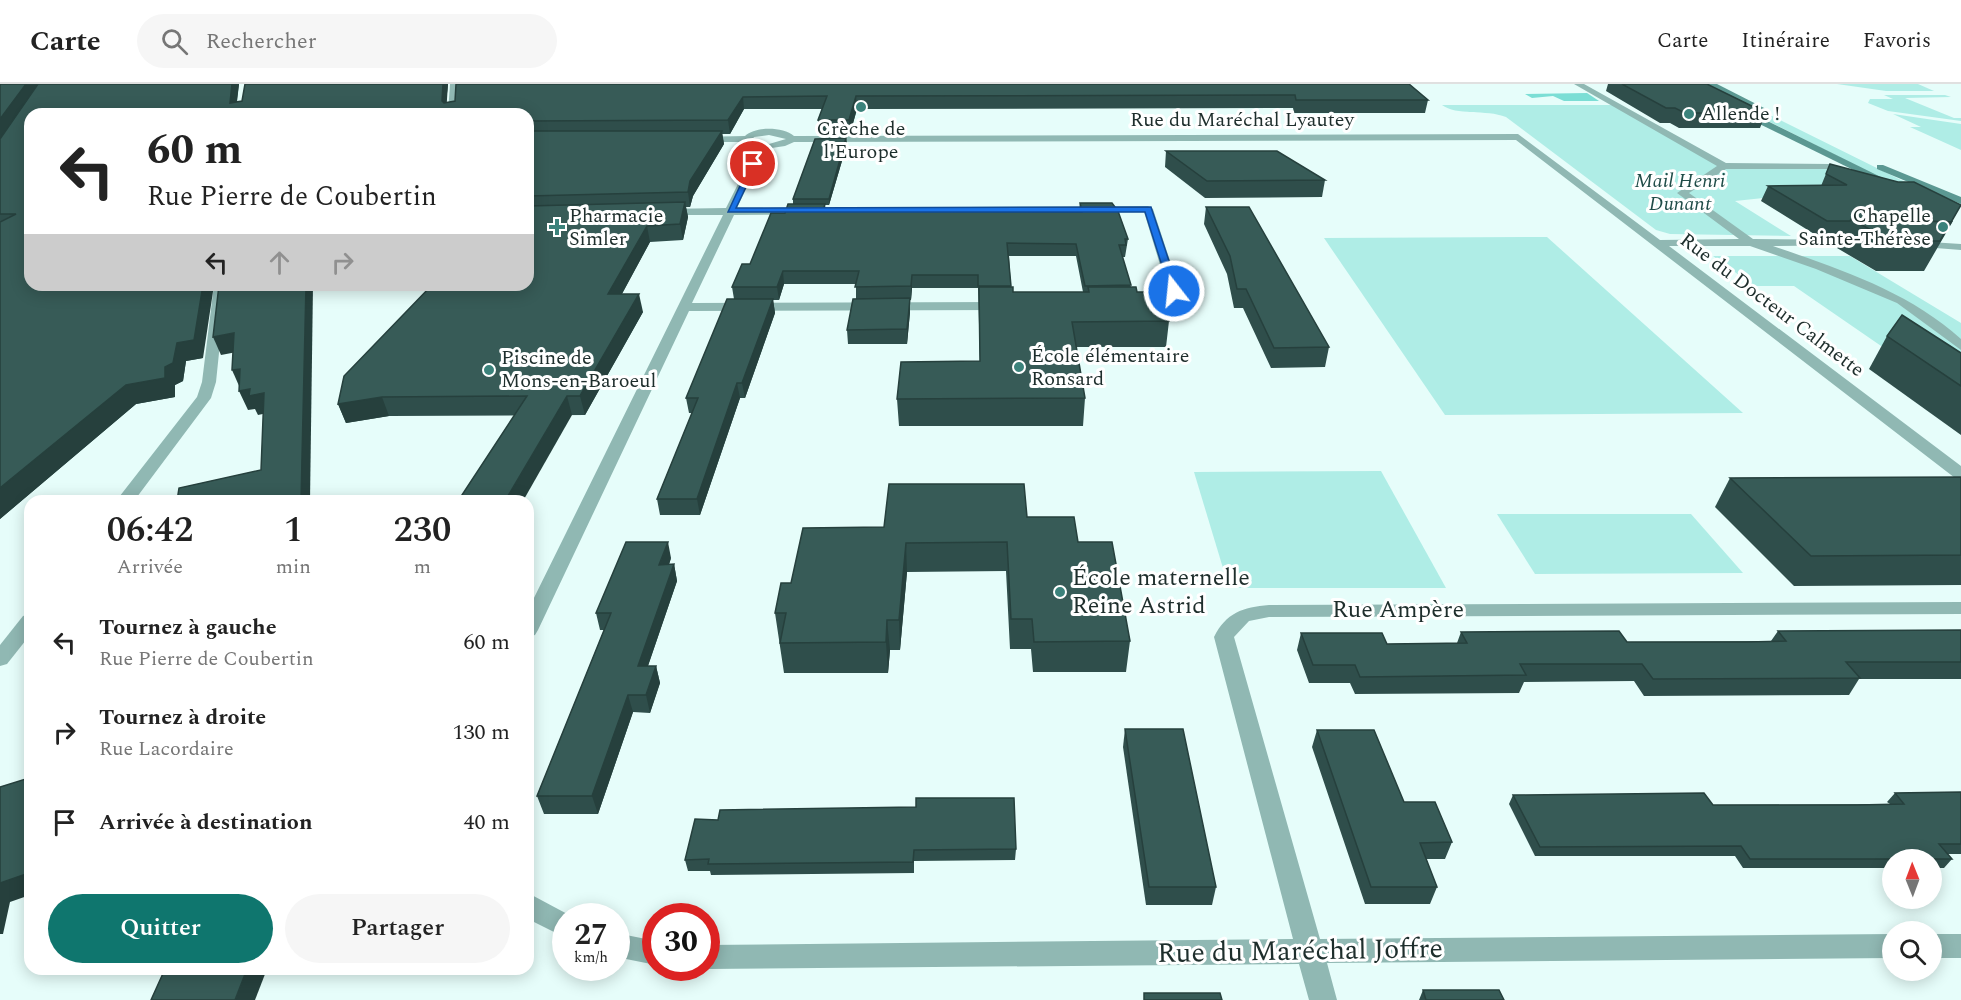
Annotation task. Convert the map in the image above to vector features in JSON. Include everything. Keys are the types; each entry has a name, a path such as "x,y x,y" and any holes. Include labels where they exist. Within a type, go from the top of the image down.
{"street":[{"path":"452,108 454,84"},
{"path":"1578,84 1724,166 1827,166"},
{"path":"1712,84 1773,114"},
{"path":"1705,93 1904,189 1961,208"},
{"path":"689,139 746,139 754,134 772,132 788,134 792,139 782,144 762,146 749,143 746,139"},
{"name":"Rue du Maréchal Lyautey","path":"792,139 1518,137 1657,243"},
{"path":"534,618 762,146"},
{"path":"1865,159 1930,190 1961,201"},
{"path":"1724,166 1682,193 1750,242 1831,270 1901,300 1938,325 1961,346"},
{"path":"654,213 1148,209 1174,291 1168,300 1130,305"},
{"name":"Rue du Docteur Calmette","path":"1657,243 1879,242"},
{"name":"Rue du Docteur Calmette","path":"1657,243 1961,474"},
{"path":"1904,243 1942,246 1959,253"},
{"path":"130,495 204,398 209,382 219,291"},
{"path":"684,307 1012,306"},
{"name":"Rue Ampère","path":"1323,1000 1226,646 1224,637 1236,618 1251,612 1269,611 1961,608"},
{"path":"0,659 24,629"},
{"path":"534,909 552,920"},
{"name":"Rue du Maréchal Joffre","path":"720,957 1882,946"},
{"path":"1942,946 1961,946"}],"green space":[{"path":"1837,84 1918,84 1934,91 1886,91"},
{"path":"1884,95 1945,95 1951,97 1905,98 1954,118 1961,118 1961,121 1888,111 1868,103 1870,99 1893,99"},
{"name":"Mail Henri Dunant","path":"1442,105 1618,105 1724,166 1827,166 1868,187 1735,201 1791,236 1670,234 1656,230 1506,117 1490,113 1463,112"},
{"path":"1893,114 1961,124 1961,150 1910,127 1921,127"},
{"path":"1772,116 1901,180 1961,203 1961,205 1883,179 1760,117"},
{"path":"1547,237 1743,413 1445,415 1324,238"},
{"path":"1713,256 1850,256 1961,323 1961,401 1794,286 1754,286"},
{"path":"1381,471 1446,588 1229,588 1194,472"},
{"path":"1497,514 1691,514 1743,573 1535,574"}],"shaded area":[{"path":"1587,93 1599,101 1564,101 1553,96 1532,98 1525,94"}],"building":[{"path":"0,84 26,84 0,119"},
{"path":"38,84 232,84 230,103 242,101 245,84 443,84 442,101 444,103 455,101 456,84 1409,84 1428,100 1296,100 1295,95 856,96 849,120 818,120 827,96 743,97 728,120 534,121 534,108 24,108 24,291 202,291 194,340 177,343 173,363 165,367 165,378 126,385 0,488 0,222 16,214 0,214 0,139"},
{"path":"1622,84 1707,84 1766,113 1685,113 1675,108 1666,108"},
{"path":"534,131 722,131 690,181 688,192 534,196"},
{"path":"846,138 829,199 793,199 815,139"},
{"path":"1166,151 1277,151 1325,180 1207,181"},
{"path":"1830,164 1898,182 1914,182 1961,205 1950,224 1951,222 1851,219 1850,221 1827,221 1768,186 1847,185 1826,174"},
{"path":"685,202 680,224 647,226 608,294 639,294 580,396 567,396 509,495 462,495 527,396 382,397 338,404 344,376 426,291 534,291 534,206"},
{"path":"1080,203 1112,203 1118,211 1128,239 1125,239 1126,245 1119,245 1131,285 1085,286 1076,244 1007,243 1011,286 978,286 978,275 912,275 911,286 855,287 859,271 783,271 777,287 732,287 742,264 750,264 771,213 785,213 788,204 825,204 823,211 1082,212"},
{"path":"1206,207 1249,207 1329,347 1274,348 1246,289 1237,289 1230,256"},
{"path":"1851,219 1951,222 1940,241 1891,241"},
{"path":"979,287 1013,287 1013,292 1089,292 1088,287 1136,287 1137,292 1159,292 1169,321 1072,322 1085,398 897,399 901,362 980,361"},
{"path":"218,291 306,291 301,495 178,495 179,488 261,470 264,393 249,396 250,389 239,391 240,369 232,370 234,333 213,337"},
{"path":"910,298 907,329 847,330 853,299"},
{"path":"727,299 773,299 742,383 737,383 697,499 657,499 698,398 686,398"},
{"path":"1902,315 1961,353 1961,386 1887,336"},
{"path":"1961,477 1961,555 1811,556 1730,478"},
{"name":"École maternelle Reine Astrid","path":"889,484 1024,484 1027,517 1074,517 1078,542 1112,542 1130,641 1034,642 1032,619 1011,619 1007,542 906,543 899,620 887,620 886,642 780,643 786,613 775,613 781,583 791,583 803,528 884,527"},
{"path":"626,542 668,542 659,565 674,564 638,666 656,666 646,695 628,695 592,796 537,796 611,613 596,613"},
{"path":"1961,630 1961,662 1846,662 1860,678 1653,679 1642,664 1520,664 1526,675 1360,677 1355,665 1313,665 1301,633 1382,633 1387,644 1467,643 1461,632 1619,631 1627,642 1747,642 1786,641 1778,631"},
{"path":"1125,729 1183,729 1216,887 1149,887"},
{"path":"1317,730 1374,730 1404,802 1435,802 1452,842 1420,843 1437,887 1371,887"},
{"path":"24,780 24,875 0,883 0,787"},
{"path":"1961,792 1961,844 1939,844 1952,859 1942,859 1942,849 1882,849 1882,859 1750,859 1741,846 1540,847 1513,795 1704,793 1713,805 1904,804 1895,793"},
{"path":"916,798 1014,798 1016,849 914,850 913,862 708,864 709,859 685,860 695,819 718,820 720,810 916,807"},
{"path":"162,975 245,975 235,1000 151,1000"},
{"path":"1423,990 1499,990 1504,1000 1426,1000"},
{"path":"1144,993 1220,993 1222,1000 1144,1000"}],"place":[{"name":"Crèche de l'Europe","path":"861,107"},
{"name":"Allende !","path":"1689,114"},
{"name":"Pharmacie Simler","path":"557,227"},
{"name":"Chapelle Sainte-Thérèse","path":"1943,227"},
{"name":"École élémentaire Ronsard","path":"1019,367"},
{"name":"Piscine de Mons-en-Baroeul","path":"489,370"},
{"name":"École maternelle Reine Astrid","path":"1060,592"}],"route":[{"path":"753,164 731,211 1148,209 1174,291"}]}
